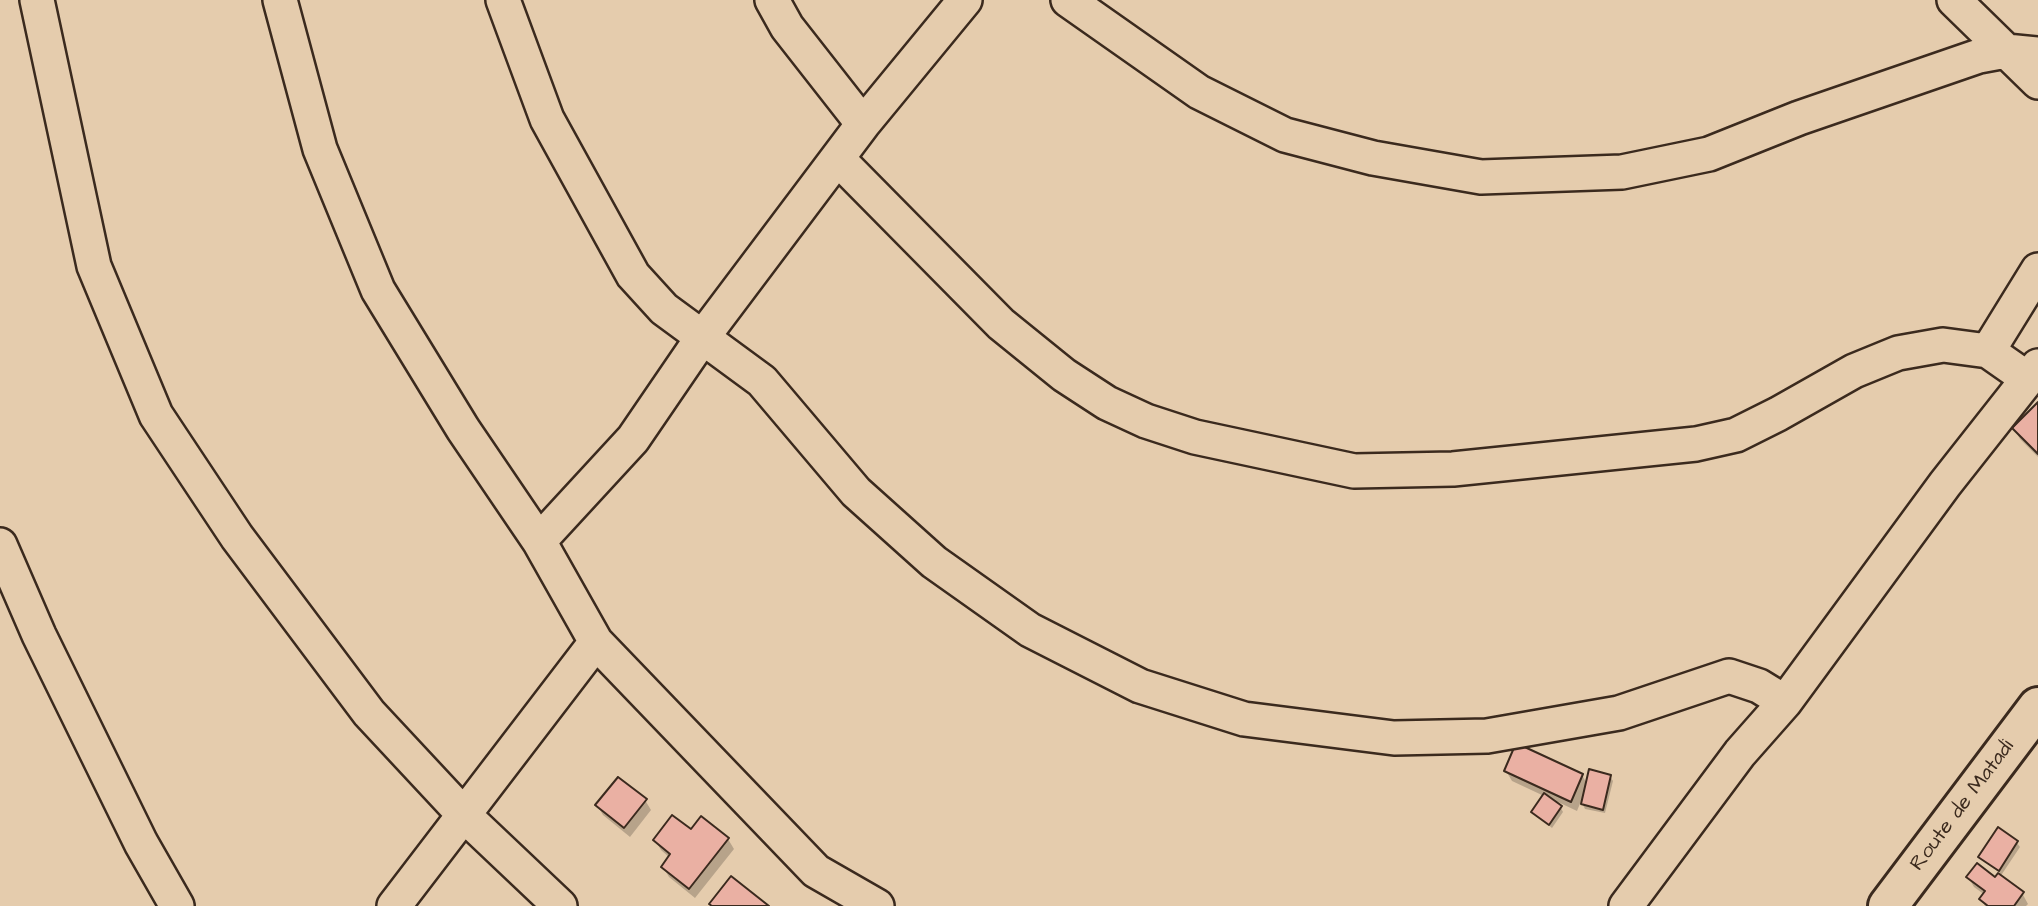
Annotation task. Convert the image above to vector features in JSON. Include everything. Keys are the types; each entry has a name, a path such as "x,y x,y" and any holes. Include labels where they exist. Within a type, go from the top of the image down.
{"highway":[{"name":"Route de Matadi","path":"1888,906 2038,707"}],"street":[{"path":"37,0 94,266 156,415 237,537 369,713 465,816 560,906"},
{"path":"280,0 320,149 378,290 463,429 539,541 596,642 816,871 877,906"},
{"path":"503,0 547,119 633,275 664,309 762,381 856,492 934,562 1030,630 1140,686 1244,719 1394,738 1487,736 1619,713 1729,676 1759,686 1785,702"},
{"path":"772,0 787,27 863,124"},
{"path":"539,541 633,439 702,338 863,124 965,0"},
{"path":"1068,0 1199,92 1285,135 1373,158 1481,177 1622,172 1709,154 1799,118 1979,56 2022,52"},
{"path":"1954,0 2022,52 2038,82"},
{"path":"838,159 1001,324 1064,375 1107,402 1146,421 1195,437 1354,471 1453,470 1696,444 1736,435 1854,371 1898,353 1944,345 1988,351 2033,373 1945,484 1785,702 1740,752 1626,906"},
{"path":"1988,351 2038,270"},
{"path":"0,545 39,635 141,843 177,906"},
{"path":"394,906 596,642"}],"building":[{"path":"2038,402 2038,454 2012,428"},
{"path":"1516,743 1583,774 1571,802 1504,771"},
{"path":"1589,769 1611,775 1603,810 1581,804"},
{"path":"618,777 647,799 624,828 595,805"},
{"path":"1544,793 1562,806 1549,825 1531,812"},
{"path":"672,815 691,829 701,816 729,838 689,889 661,867 670,854 653,840"},
{"path":"1998,827 2018,841 1999,871 1978,857"},
{"path":"1977,863 1995,877 1998,873 2024,892 2014,906 1988,906 1979,899 1985,891 1966,877"},
{"path":"731,876 769,906 709,904"}]}
